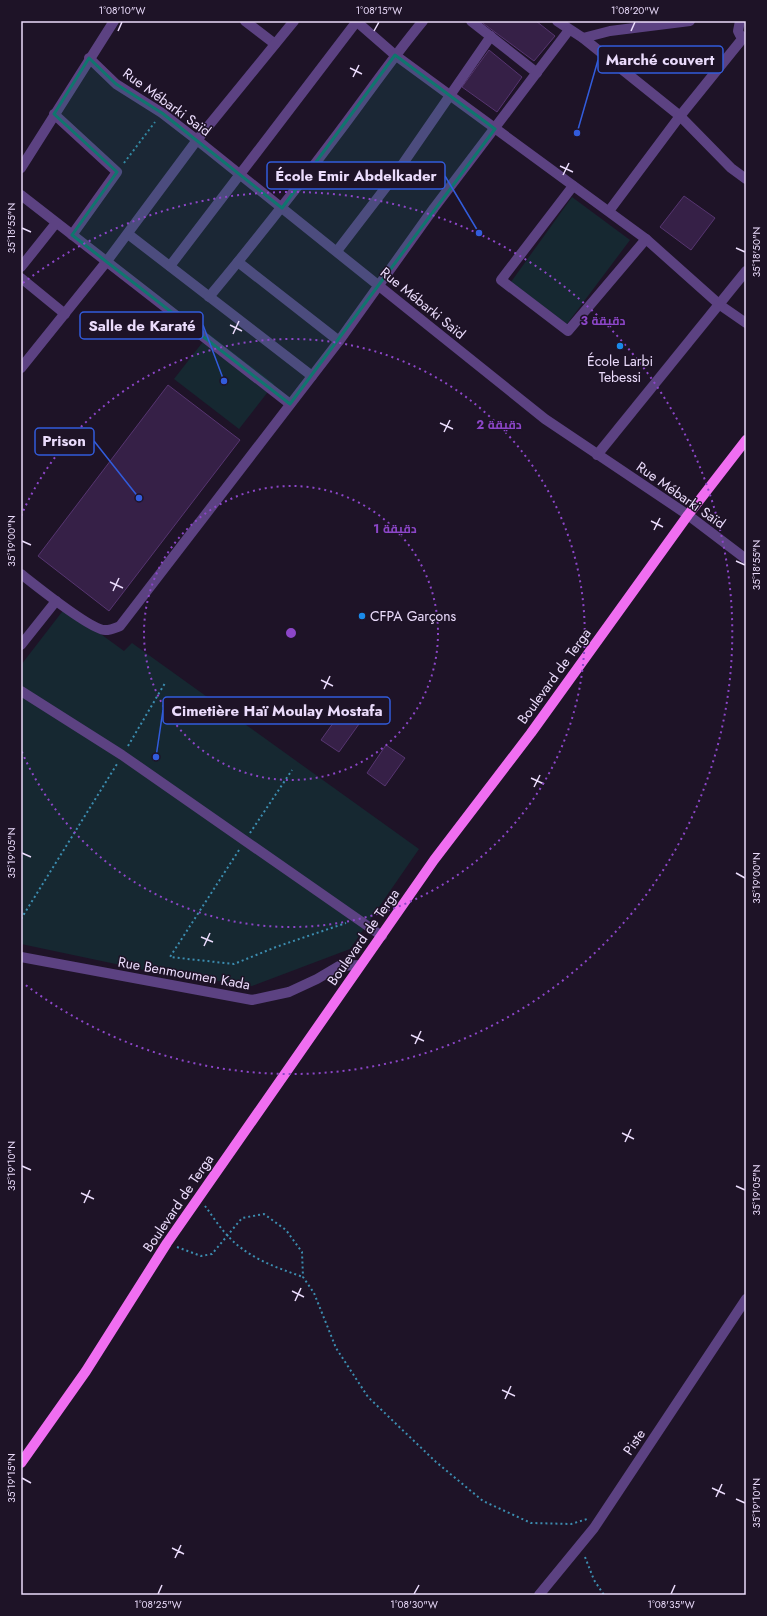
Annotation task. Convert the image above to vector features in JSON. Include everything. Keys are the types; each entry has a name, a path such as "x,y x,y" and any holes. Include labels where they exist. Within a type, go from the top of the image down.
{"main road":[{"name":"Boulevard de Terga","path":"21,1464 86,1371 167,1243 434,860 531,733 688,515 746,440"}],"street":[{"path":"21,168 89,58 114,21"},
{"path":"245,21 275,44"},
{"path":"21,368 128,234 197,140 294,21"},
{"path":"170,266 356,21 395,55 646,239 720,305 746,323"},
{"path":"210,297 282,208 395,55 423,21"},
{"path":"471,21 537,73"},
{"path":"557,21 583,38 680,116 731,168 746,179"},
{"path":"583,38 610,31 690,21"},
{"path":"609,211 680,116 745,39 738,31 739,21"},
{"path":"22,577 56,601 104,630 113,629 120,626 339,341 494,129 569,30"},
{"path":"337,251 393,178 491,36"},
{"name":"Rue Mébarki Saïd","path":"89,58 116,84 162,114 197,140 380,285 545,419 688,515 746,559"},
{"path":"54,114 117,172 72,235"},
{"path":"573,186 501,280 568,331 646,239"},
{"path":"21,195 290,404"},
{"path":"21,267 56,223"},
{"path":"128,234 312,376"},
{"path":"238,262 339,341"},
{"path":"597,455 746,271"},
{"path":"21,278 65,314"},
{"path":"21,645 56,601"},
{"path":"21,691 122,755 382,936"},
{"name":"Rue Benmoumen Kada","path":"21,957 252,1000 289,992 317,979 339,966 360,965"},
{"name":"Piste","path":"539,1595 605,1512 746,1299"}],"path":[{"path":"117,172 162,114"},
{"path":"21,919 165,683"},
{"path":"292,770 170,957 234,964 276,947 333,929 357,919"},
{"path":"199,1197 227,1235 242,1250 264,1263 303,1277"},
{"path":"167,1243 201,1256 212,1254 242,1218 264,1214 286,1230 302,1252 303,1277 314,1293 336,1348 368,1397 436,1462 483,1501 531,1523 571,1524 605,1512"},
{"path":"580,1544 594,1580 604,1595"}],"highlighted area":[{"path":"395,55 495,129 290,404 72,235 117,172 54,114 89,58 116,84 162,113 282,208"}],"shaded area":[{"path":"572,197 630,240 567,324 511,282"},
{"path":"209,334 274,384 239,429 174,379"},
{"path":"65,608 124,651 132,643 419,849 350,949 252,986 149,971 21,944 21,665"}],"building":[{"path":"480,21 536,21 555,36 534,61"},
{"path":"489,50 522,77 497,112 462,87"},
{"path":"684,196 715,218 691,250 660,227"},
{"path":"168,385 240,440 109,611 38,556"},
{"path":"341,712 359,724 339,752 321,740"},
{"path":"386,745 405,758 385,786 367,773"}],"place":[{"name":"Marché couvert","path":"577,133"},
{"name":"École Emir Abdelkader","path":"479,233"},
{"name":"École Larbi Tebessi","path":"620,346"},
{"name":"Salle de Karaté","path":"224,381"},
{"name":"Prison","path":"139,498"},
{"name":"CFPA Garçons","path":"362,616"},
{"name":"Cimetière Haï Moulay Mostafa","path":"156,757"}]}
